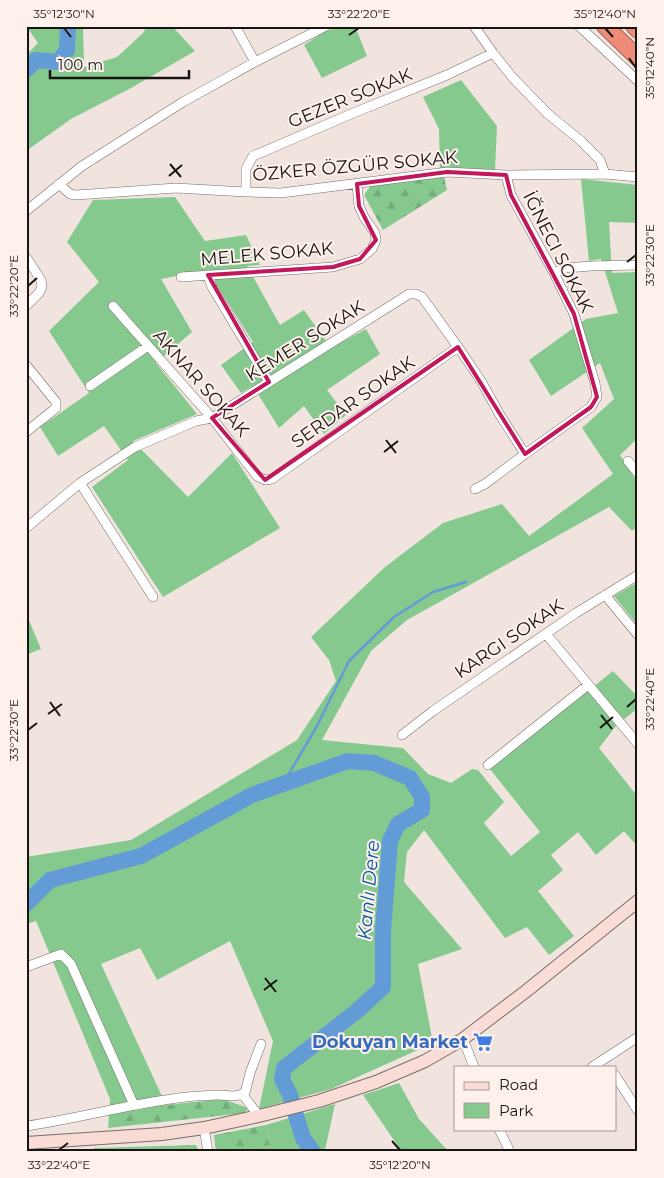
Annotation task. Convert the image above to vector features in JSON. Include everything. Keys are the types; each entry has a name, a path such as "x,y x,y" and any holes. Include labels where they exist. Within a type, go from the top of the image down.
{"highway":[{"path":"605,26 638,58"},
{"path":"634,26 638,30"}],"main road":[{"path":"26,1143 153,1134 204,1128 319,1101 376,1082 425,1061 463,1039 526,992 638,901"}],"street":[{"path":"235,26 255,62"},
{"path":"26,210 82,166 183,102 255,62 326,26"},
{"path":"474,26 492,53 513,78 548,114 581,141 600,160 605,174"},
{"path":"579,26 638,81"},
{"name":"GEZER SOKAK","path":"246,192 246,169 253,156 447,75 492,53"},
{"name":"ÖZKER ÖZGÜR SOKAK","path":"59,184 70,194 76,195 176,188 281,193 447,172 506,175 605,174 638,177"},
{"name":"İĞNECI SOKAK","path":"475,489 485,484 590,407 596,397 595,383 574,314 554,273 511,196 506,175"},
{"name":"MELEK SOKAK","path":"181,277 334,267 360,259 372,249 376,240 375,233 359,206 357,184"},
{"path":"26,257 41,280 42,287 39,293 26,306"},
{"path":"554,273 566,268 638,266"},
{"path":"208,275 212,287 269,382"},
{"name":"KEMER SOKAK","path":"26,528 80,483 135,447 196,421 212,418 409,294 416,294 422,297 458,347"},
{"name":"AKNAR SOKAK","path":"113,306 212,418 258,476 265,480"},
{"path":"90,386 148,346"},
{"path":"458,347 525,454"},
{"name":"SERDAR SOKAK","path":"265,480 272,478 458,347"},
{"path":"26,365 56,402 56,408 26,432"},
{"path":"628,460 638,473"},
{"path":"80,483 153,597"},
{"path":"402,735 433,711 546,634 638,575"},
{"path":"605,595 638,636"},
{"path":"546,634 638,744"},
{"path":"488,765 588,685"},
{"path":"26,967 61,954 71,964 134,1105"},
{"path":"608,1063 638,1037"},
{"path":"463,1039 474,1066"},
{"path":"26,1126 134,1105 195,1096 222,1095 236,1097 244,1093 260,1044"},
{"path":"616,1077 638,1111"},
{"path":"242,1094 259,1116"},
{"path":"204,1128 208,1152"},
{"path":"499,1130 510,1152"}],"highlighted area":[{"path":"447,172 506,175 511,195 574,314 597,397 591,407 525,454 458,347 265,480 212,418 269,382 208,275 333,267 360,259 376,240 359,206 357,184"}],"green space":[{"path":"26,26 83,26 84,67 117,57 143,33 147,26 172,26 195,51 131,88 71,119 26,151 26,55 38,43"},
{"path":"341,26 355,26 367,56 322,78 304,45 324,32"},
{"path":"461,80 497,126 495,170 440,170 439,129 423,97"},
{"path":"444,176 447,190 383,230 364,195 371,185"},
{"path":"581,179 638,185 638,223 609,222 612,273 638,272 638,438 620,455 638,483 638,526 632,531 609,507 407,620 371,651 322,740 403,748 428,774 451,783 472,769 478,770 504,802 484,823 511,856 540,832 490,769 613,671 638,697 638,708 616,726 599,748 638,797 638,847 624,831 596,855 578,832 551,855 563,870 538,891 574,936 549,955 527,927 505,938 424,830 407,852 404,882 462,949 418,964 433,1043 331,1089 259,1109 273,1041 230,941 157,980 140,948 101,964 166,1105 109,1115 110,1099 36,921 26,924 26,857 131,840 297,740 336,681 329,660 311,637 385,567 443,523 502,504 529,536 613,474 582,428 614,399 600,363 551,396 529,360 586,319 618,313 601,259 589,261"},
{"path":"175,197 205,241 246,235 260,265 247,266 280,325 304,310 331,348 366,329 380,354 327,390 346,415 324,434 304,406 279,428 253,386 241,393 221,365 253,342 207,270 161,279 192,332 156,363 197,414 133,441 188,497 232,453 280,528 163,597 92,487 128,460 104,426 58,456 40,427 89,393 49,331 99,282 67,242 93,200"},
{"path":"638,582 638,626 614,596"},
{"path":"26,613 41,649 26,655"},
{"path":"399,1083 419,1119 449,1152 402,1152 363,1095"},
{"path":"223,1099 248,1108 245,1113 108,1128 109,1115 166,1105"},
{"path":"335,1104 324,1152 238,1152 270,1145 266,1125"},
{"path":"266,1125 270,1145 237,1152 216,1152 214,1135"},
{"path":"196,1145 199,1152 93,1152 94,1148"}],"waterway":[{"name":"Kanlı Dere","path":"26,70 36,60 58,62 67,50 68,26"},
{"path":"283,784 317,726 349,661 394,617 433,592 466,582"},
{"name":"Kanlı Dere","path":"26,904 50,880 141,856 252,795 348,761 374,763 410,778 422,797 422,810 398,824 390,841 383,931 383,987 357,1011 284,1068 282,1079 290,1095 303,1138 313,1152"}],"place":[{"name":"Dokuyan Market","path":"483,1042"}]}
